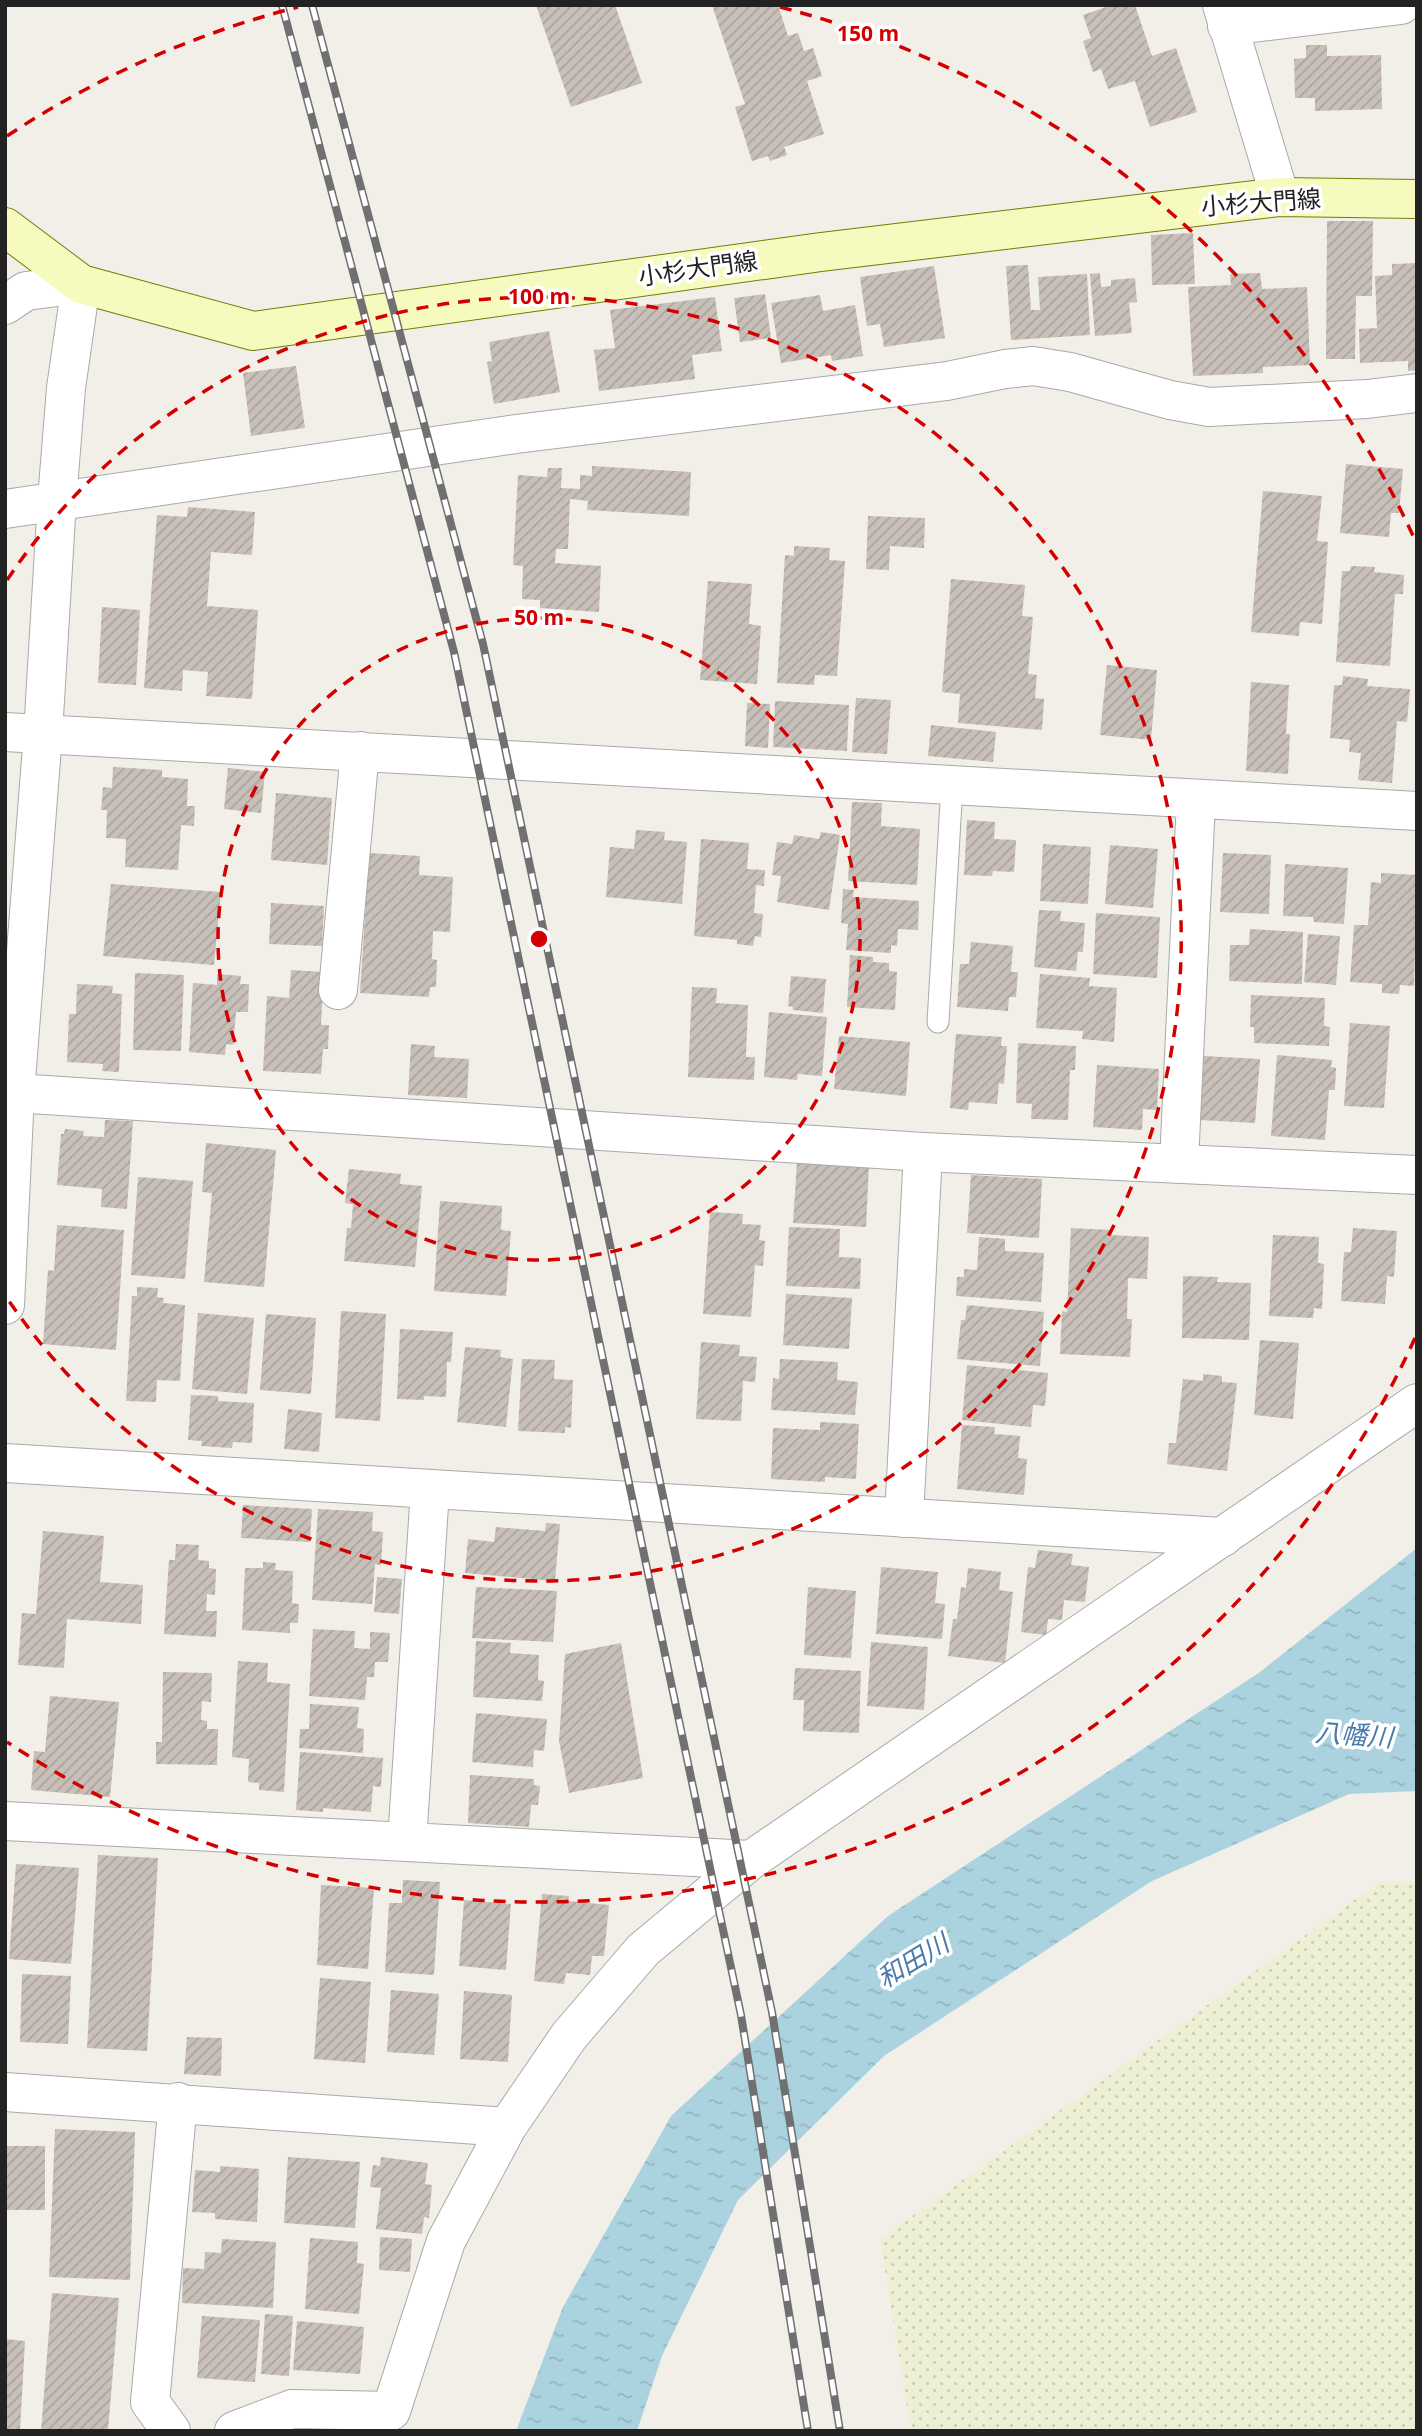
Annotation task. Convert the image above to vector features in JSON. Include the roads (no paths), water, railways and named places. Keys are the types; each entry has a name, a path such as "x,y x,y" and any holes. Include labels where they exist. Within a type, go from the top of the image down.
{"main road":[{"name":"小杉大門線","path":"5,227 81,284 253,331 821,253 1279,197 1417,200"}],"street":[{"path":"1279,197 1225,16 1401,5"},
{"path":"5,305 26,291 81,284 66,388 57,500 43,734 15,1093 5,1305"},
{"path":"5,509 516,434 947,381 1032,366 1070,372 1170,400 1209,407 1367,400 1417,393"},
{"path":"5,732 1417,811"},
{"path":"338,990 360,751"},
{"path":"1180,1163 1196,800"},
{"path":"15,1093 923,1152 1417,1175"},
{"path":"904,1518 923,1152"},
{"path":"234,2431 292,2409 391,2411 446,2241 508,2127 569,2036 643,1950 751,1860 1417,1403"},
{"path":"5,1463 1223,1538"},
{"path":"407,1841 430,1490"},
{"path":"5,1821 751,1860"},
{"path":"5,2092 508,2127"},
{"path":"171,2431 150,2402 178,2102"}],"lane":[{"path":"938,1022 951,786"}],"water":[{"path":"1417,1548 1417,1791 1349,1794 1152,1881 884,2056 738,2200 662,2356 637,2431 516,2431 563,2307 671,2116 888,1916 1260,1672"}],"railway":[{"path":"282,5 454,652 741,2015 808,2431"},
{"path":"312,5 483,644 772,2012 840,2431"}],"water label":[{"name":"八幡川","path":"1354,1735"},
{"name":"和田川","path":"913,1961"}]}
